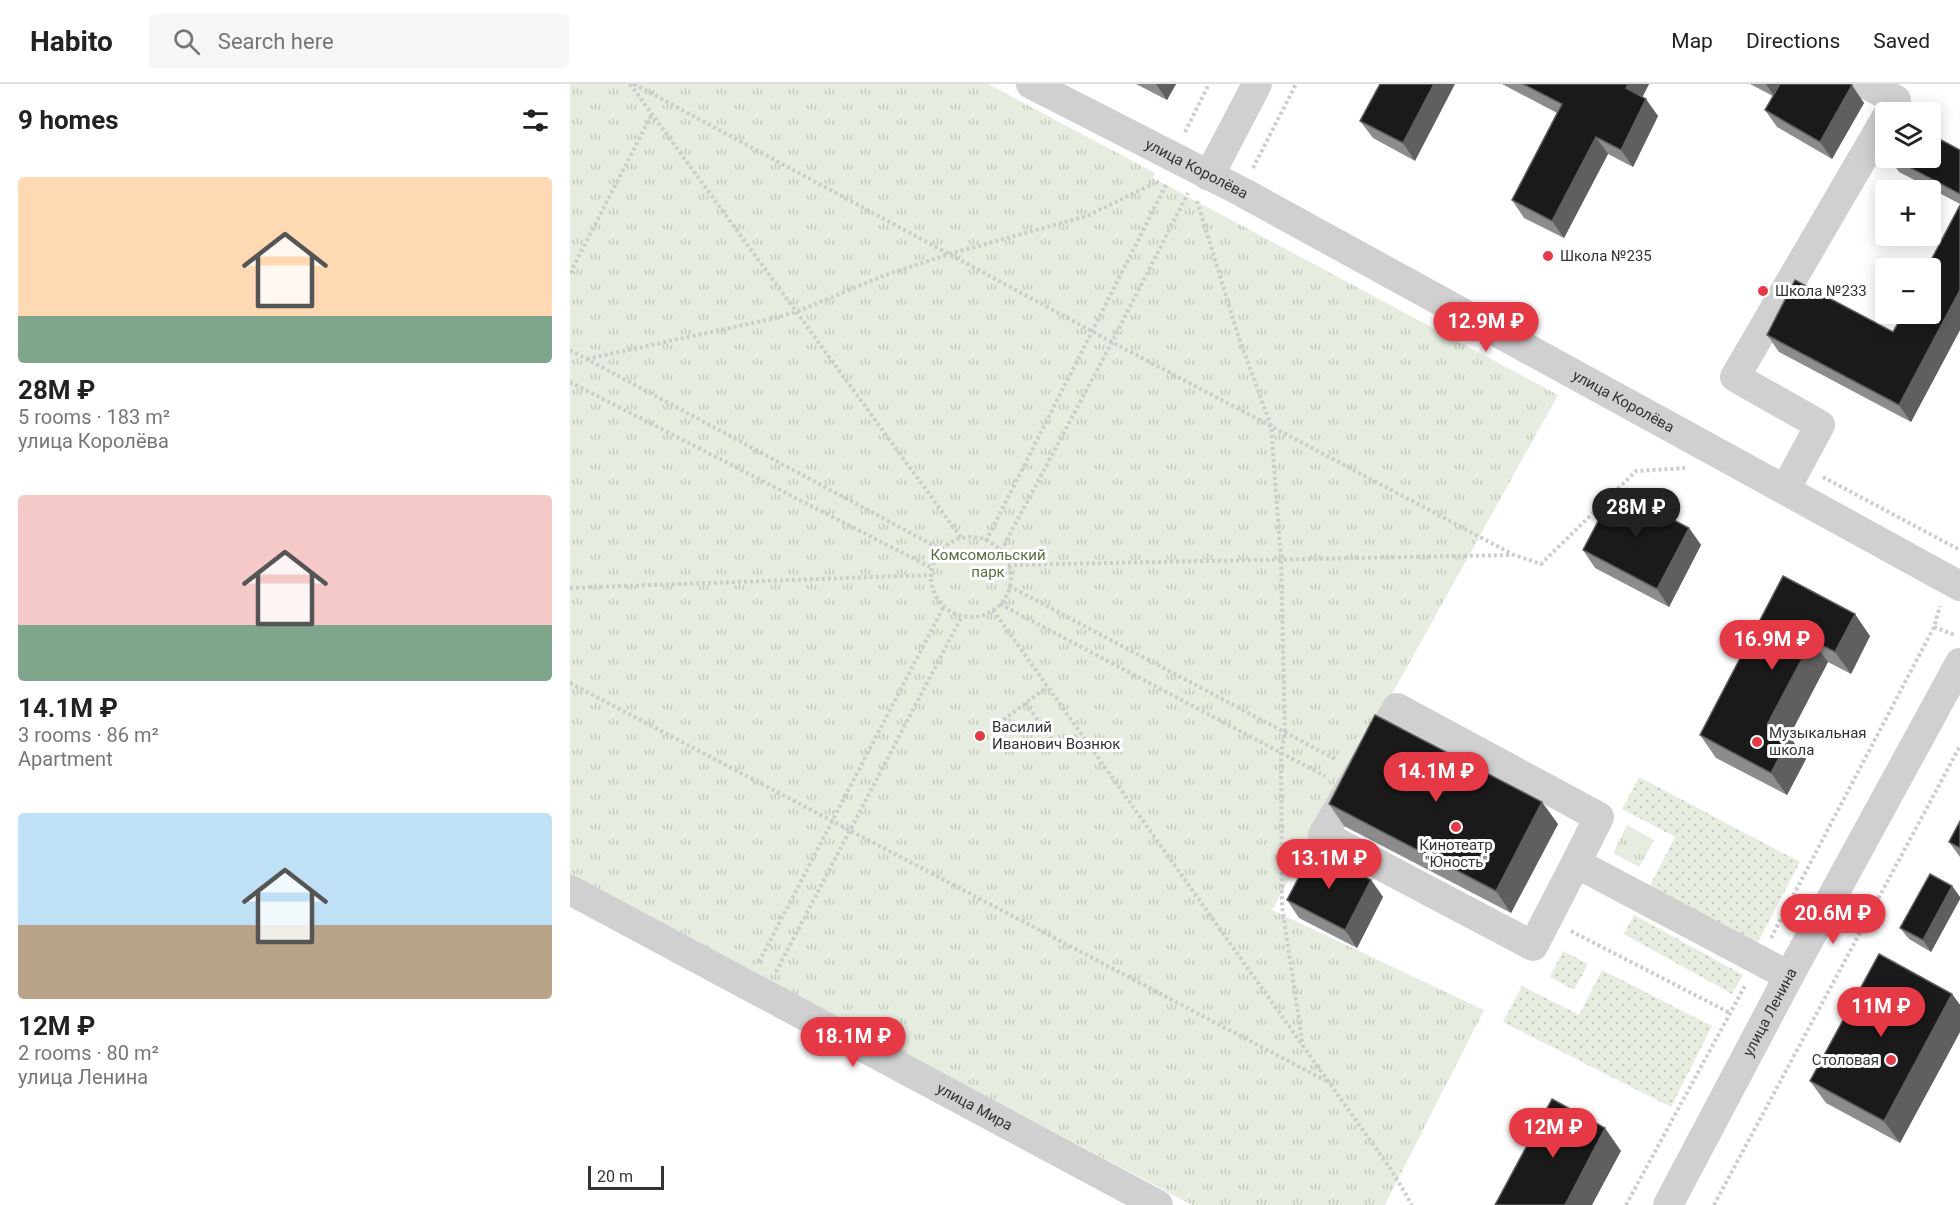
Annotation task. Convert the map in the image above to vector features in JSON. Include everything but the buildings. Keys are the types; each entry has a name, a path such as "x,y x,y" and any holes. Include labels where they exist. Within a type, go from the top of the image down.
{"street":[{"name":"улица Королёва","path":"1031,84 1199,186 1785,490 1960,586"},
{"path":"1199,186 1257,84"},
{"path":"1866,84 1896,100 1895,102"},
{"path":"1785,490 1820,425 1735,377 1875,137"},
{"name":"улица Ленина","path":"1668,1205 1789,976 1960,663"},
{"path":"1397,708 1599,818 1576,863 1533,945 1323,835 1397,708"},
{"path":"1576,863 1789,976"},
{"name":"улица Мира","path":"570,890 1158,1205"}],"path":[{"path":"630,84 962,539"},
{"path":"634,84 1112,342 1514,555 1541,564 1636,471 1689,468"},
{"path":"1185,132 1209,84"},
{"path":"1252,169 1296,84"},
{"path":"570,273 652,114"},
{"path":"587,359 771,320 883,276 949,254 1087,216 1171,176 986,541"},
{"path":"1001,551 1112,342 1199,186"},
{"path":"1199,186 1238,335 1271,426 1281,560 1285,733 1281,753 1281,906 1304,1047"},
{"path":"570,350 942,550"},
{"path":"570,382 932,568"},
{"path":"1799,463 1960,550"},
{"path":"980,538 986,541 1001,551 1011,574 1009,586 1005,598 993,610 974,617 962,616 950,611 934,593 931,581 932,568 936,556 955,540 980,538"},
{"path":"1008,565 1514,555"},
{"path":"570,588 931,575"},
{"path":"1009,586 1285,733 1355,781"},
{"path":"1626,1205 1760,960 1934,627 1940,606 1930,600"},
{"path":"1000,604 1281,753 1355,781"},
{"path":"755,971 944,606"},
{"path":"993,610 1392,1171 1412,1205"},
{"path":"772,980 962,616"},
{"path":"1934,627 1960,637"},
{"path":"570,683 1328,1082"},
{"path":"994,727 1047,687"},
{"path":"1025,703 1060,750 1079,733"},
{"path":"1714,1205 1960,746"},
{"path":"1546,919 1730,1013"}],"green space":[{"name":"Комсомольский парк","path":"570,84 988,84 1155,173 1153,178 1558,395 1272,910 1484,1010 1385,1205 1192,1205 570,876"},
{"path":"1639,777 1800,862 1757,944 1649,887 1675,837 1622,809"},
{"path":"1627,825 1654,840 1639,867 1613,853"},
{"path":"1634,915 1743,975 1732,994 1624,934"},
{"path":"1563,951 1588,964 1574,990 1550,977"},
{"path":"1602,970 1712,1026 1671,1107 1503,1022 1522,986 1579,1015"}],"place":[{"name":"Школа №235","path":"1548,256"},
{"name":"Школа №233","path":"1763,291"},
{"name":"Василий Иванович Вознюк","path":"980,736"},
{"name":"Музыкальная школа","path":"1757,742"},
{"name":"Кинотеатр \"Юность\"","path":"1456,827"},
{"name":"Столовая","path":"1891,1060"}]}
